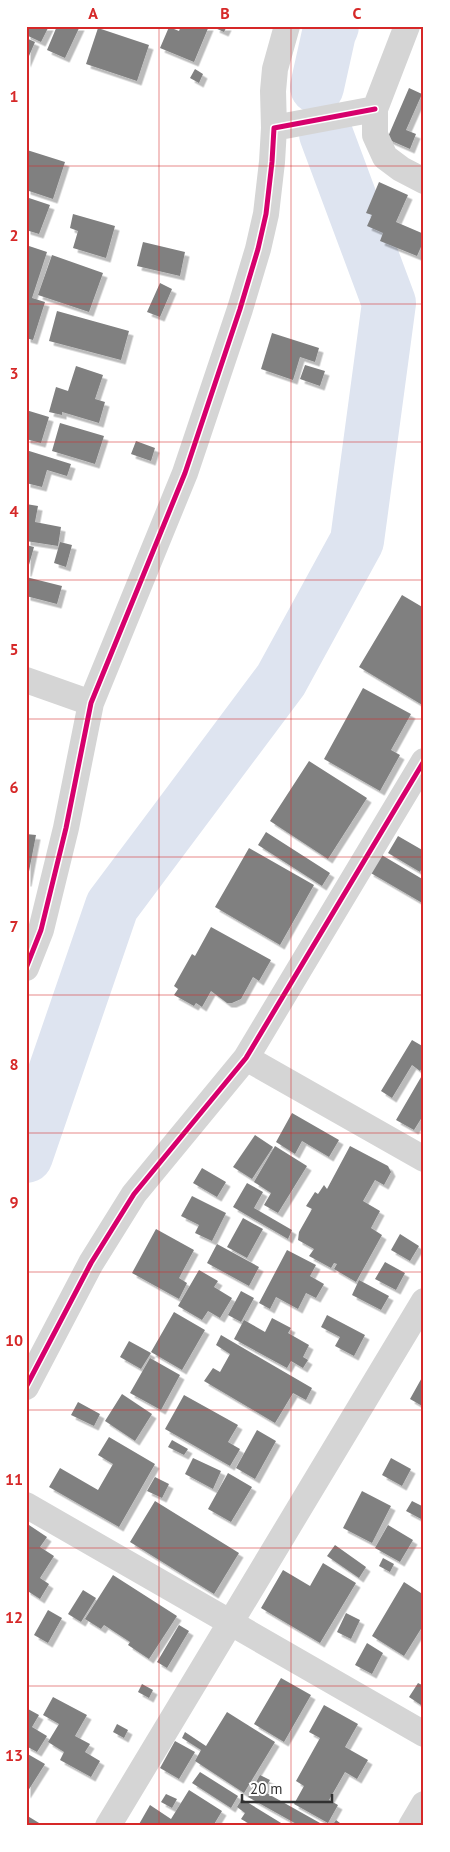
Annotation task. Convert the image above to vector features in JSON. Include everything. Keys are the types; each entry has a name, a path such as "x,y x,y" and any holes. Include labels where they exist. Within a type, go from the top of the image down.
{"street":[{"path":"26,968 44,921 66,828 90,703 185,473 258,250 266,214 272,162 274,128 272,91 275,69 287,26"},
{"path":"407,26 375,109 375,135 385,157 401,169 424,181"},
{"path":"274,128 375,109"},
{"path":"26,680 90,703"},
{"path":"26,1387 91,1264 134,1194 246,1058 424,761"},
{"path":"246,1058 424,1159"},
{"path":"108,1826 424,1301"},
{"path":"26,1505 424,1734"},
{"path":"411,1826 424,1804"}],"building":[{"path":"33,26 49,26 41,42 26,35 26,27 32,29"},
{"path":"57,26 80,26 65,58 47,50"},
{"path":"181,26 209,26 194,62 160,48 169,27 179,31"},
{"path":"216,26 227,26 224,32 215,28"},
{"path":"98,28 149,45 137,81 86,64"},
{"path":"26,38 35,42 26,63"},
{"path":"195,69 203,74 199,83 190,78"},
{"path":"409,88 422,94 406,130 416,134 410,149 387,139"},
{"path":"27,150 65,162 53,199 26,190"},
{"path":"379,182 408,195 396,222 424,234 424,240 417,256 380,241 383,233 367,226 372,215 366,213"},
{"path":"26,197 50,205 39,234 26,230"},
{"path":"73,214 115,226 106,258 73,248 78,231 70,228"},
{"path":"143,242 185,252 180,276 137,266"},
{"path":"26,245 47,252 32,298 45,302 33,340 26,338"},
{"path":"52,255 103,273 89,312 38,295"},
{"path":"160,283 172,289 160,317 147,312"},
{"path":"57,311 129,331 121,360 49,341"},
{"path":"272,333 319,348 315,362 300,357 293,380 261,369"},
{"path":"305,365 325,371 320,386 300,379"},
{"path":"76,366 103,375 95,399 105,402 99,423 62,412 62,415 49,412 56,387 68,391"},
{"path":"26,410 49,417 41,443 26,439"},
{"path":"60,423 104,436 95,464 52,451"},
{"path":"136,441 155,448 151,461 131,454"},
{"path":"26,450 71,464 67,476 47,470 42,487 26,483"},
{"path":"26,504 38,506 35,522 61,527 58,546 26,541"},
{"path":"60,542 72,545 66,567 54,563"},
{"path":"26,545 34,547 27,572 26,572"},
{"path":"26,577 62,586 57,604 26,596"},
{"path":"402,595 424,608 424,706 359,667"},
{"path":"363,688 411,714 391,750 400,755 380,791 324,759"},
{"path":"309,761 367,798 328,859 270,821"},
{"path":"266,832 330,873 322,886 258,845"},
{"path":"26,834 36,835 27,882 26,882"},
{"path":"398,836 424,851 424,864 420,872 388,853"},
{"path":"249,848 314,885 280,945 215,907"},
{"path":"380,854 424,880 424,904 369,872"},
{"path":"211,927 271,960 259,981 253,977 241,999 227,1003 211,991 202,1007 196,1003 194,1006 174,995 178,989 174,986 192,954 195,956"},
{"path":"412,1040 424,1047 424,1065 420,1071 412,1065 392,1098 381,1091"},
{"path":"424,1072 424,1114 414,1130 396,1120"},
{"path":"292,1113 339,1140 329,1157 302,1141 295,1154 276,1142"},
{"path":"255,1135 273,1147 252,1179 233,1167"},
{"path":"275,1146 307,1166 278,1213 264,1205 271,1193 254,1182"},
{"path":"350,1146 388,1166 391,1172 384,1185 375,1180 363,1201 380,1211 371,1228 382,1235 356,1282 334,1269 337,1264 334,1263 331,1268 309,1256 314,1249 298,1240 299,1232 312,1209 306,1206 315,1192 318,1194 324,1185 327,1189"},
{"path":"202,1168 226,1182 217,1197 193,1183"},
{"path":"247,1183 263,1192 254,1208 292,1230 288,1239 233,1207"},
{"path":"192,1196 226,1213 212,1241 195,1233 199,1225 181,1216"},
{"path":"243,1218 263,1229 247,1258 227,1247"},
{"path":"156,1229 194,1250 179,1278 187,1283 179,1299 132,1273"},
{"path":"400,1234 419,1246 410,1261 391,1250"},
{"path":"217,1244 259,1267 249,1286 207,1263"},
{"path":"287,1250 316,1265 310,1276 324,1284 316,1298 306,1293 298,1309 276,1297 270,1309 259,1303"},
{"path":"385,1262 405,1273 396,1290 375,1279"},
{"path":"199,1270 218,1281 214,1287 232,1298 220,1318 208,1311 202,1320 178,1306"},
{"path":"359,1280 389,1296 381,1310 352,1295"},
{"path":"241,1291 254,1298 241,1322 228,1315"},
{"path":"174,1312 205,1330 182,1370 151,1352"},
{"path":"327,1315 365,1335 354,1356 335,1346 340,1337 321,1327"},
{"path":"272,1318 291,1328 288,1333 309,1345 303,1357 308,1360 303,1368 291,1361 287,1368 234,1339 244,1320 265,1332"},
{"path":"221,1335 312,1388 306,1400 293,1393 275,1423 204,1381 213,1368 220,1372 230,1354 216,1345"},
{"path":"129,1341 151,1353 141,1369 120,1357"},
{"path":"150,1358 180,1375 161,1410 130,1393"},
{"path":"424,1374 424,1407 410,1399"},
{"path":"122,1394 152,1414 135,1441 105,1421"},
{"path":"184,1395 238,1425 228,1442 240,1449 230,1466 165,1429"},
{"path":"78,1402 100,1414 94,1426 71,1415"},
{"path":"257,1430 276,1441 255,1479 236,1468"},
{"path":"109,1437 155,1464 119,1527 49,1487 60,1468 98,1490 113,1464 98,1455"},
{"path":"172,1440 188,1449 184,1455 168,1447"},
{"path":"193,1458 221,1471 213,1489 185,1474"},
{"path":"391,1458 411,1469 402,1486 382,1475"},
{"path":"228,1473 252,1487 231,1522 208,1509"},
{"path":"155,1477 169,1484 162,1498 147,1491"},
{"path":"362,1491 391,1506 372,1543 343,1528"},
{"path":"155,1501 239,1553 214,1594 130,1542"},
{"path":"412,1501 424,1507 423,1520 406,1511"},
{"path":"26,1523 47,1537 40,1547 54,1556 40,1578 49,1584 40,1599 26,1590"},
{"path":"388,1525 413,1540 400,1562 375,1548"},
{"path":"335,1545 366,1567 359,1578 327,1556"},
{"path":"383,1558 394,1564 390,1572 379,1566"},
{"path":"323,1563 356,1583 320,1643 261,1608 283,1570 310,1586"},
{"path":"113,1575 177,1616 149,1659 128,1645 130,1642 104,1625 101,1629 85,1619"},
{"path":"404,1582 424,1595 424,1624 404,1656 372,1636"},
{"path":"83,1590 96,1598 81,1622 68,1614"},
{"path":"48,1610 62,1618 48,1643 34,1635"},
{"path":"346,1613 360,1620 351,1639 337,1632"},
{"path":"179,1625 189,1631 167,1668 157,1662"},
{"path":"367,1643 383,1653 372,1674 355,1665"},
{"path":"281,1678 311,1695 284,1742 254,1724"},
{"path":"418,1683 424,1686 424,1707 409,1697"},
{"path":"142,1684 153,1690 149,1698 138,1692"},
{"path":"53,1697 87,1715 75,1736 90,1744 85,1752 100,1761 91,1777 60,1760 64,1752 48,1742 59,1724 43,1715"},
{"path":"324,1705 358,1724 345,1747 368,1760 357,1779 345,1772 329,1800 338,1805 328,1823 294,1804 304,1786 296,1781 320,1738 309,1732"},
{"path":"28,1709 39,1715 32,1727 47,1736 37,1752 26,1746 26,1712"},
{"path":"227,1712 275,1742 244,1793 195,1761 201,1750 182,1738 185,1732 206,1746"},
{"path":"117,1724 128,1730 124,1738 113,1732"},
{"path":"175,1741 195,1752 179,1779 160,1768"},
{"path":"26,1753 45,1764 26,1794"},
{"path":"200,1772 238,1796 231,1808 192,1783"},
{"path":"260,1775 270,1780 263,1791 320,1823 319,1826 300,1826 248,1797"},
{"path":"189,1790 222,1811 213,1826 138,1826 150,1805 171,1819"},
{"path":"166,1794 177,1799 172,1808 161,1802"},
{"path":"242,1799 286,1826 253,1826 241,1819 245,1813 237,1807"},
{"path":"26,1815 44,1826 26,1826"},
{"path":"336,1820 344,1826 332,1826"}],"waterway":[{"path":"317,87 332,26"},
{"path":"26,1156 112,906 281,680 357,541 389,303 326,134"}],"cycle path":[{"path":"26,968 41,930 66,828 91,703 185,473 258,249 266,214 274,128 375,109"},
{"path":"26,1387 91,1263 134,1194 246,1058 424,761"}]}
